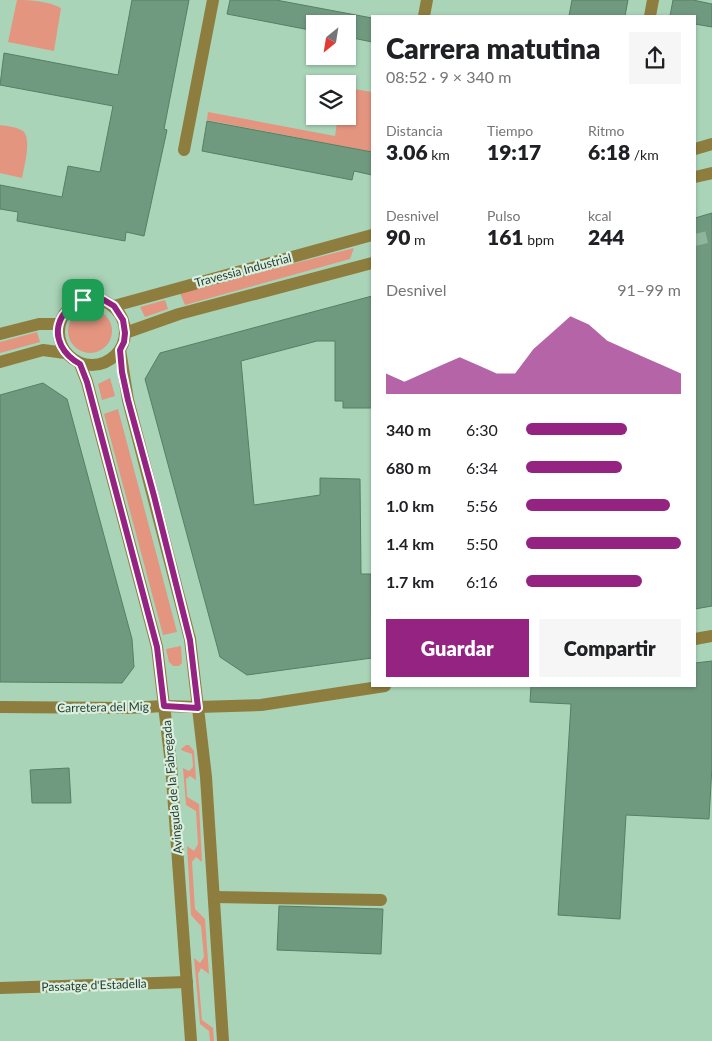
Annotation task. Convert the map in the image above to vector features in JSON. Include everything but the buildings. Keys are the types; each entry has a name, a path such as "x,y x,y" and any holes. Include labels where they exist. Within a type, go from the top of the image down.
{"street":[{"path":"184,150 213,0"},
{"path":"424,15 427,0"},
{"path":"650,15 653,0"},
{"path":"696,149 712,144"},
{"path":"696,177 712,173"},
{"name":"Travessia Industrial","path":"114,306 371,235"},
{"path":"125,333 179,314 371,262"},
{"path":"83,300 104,300 114,306 123,320 125,333 124,342 120,350 108,361 96,366 80,364 65,353 58,339 59,324 63,313 72,305 83,300"},
{"path":"0,334 39,324 59,324"},
{"path":"0,362 43,350 65,353"},
{"path":"120,350 122,372 128,400 190,640 206,777 223,1041"},
{"name":"Avinguda de la Fabregada","path":"80,364 87,382 157,647 171,764 191,1041"},
{"path":"696,639 712,636"},
{"name":"Carretera del Mig","path":"0,707 128,708 164,706 198,708 261,705 378,687"},
{"path":"214,897 381,900"},
{"name":"Passatge d'Estadella","path":"0,988 187,982"}],"shaded area":[{"path":"17,0 45,2 61,8 54,51 8,42"},
{"path":"356,89 371,92 371,152 207,120 208,112 335,136 337,125 356,125"},
{"path":"0,125 18,129 26,135 27,153 22,178 0,173"},
{"path":"354,248 350,259 185,305 180,293"},
{"path":"165,300 168,309 145,317 140,307"},
{"path":"86,309 94,309 106,315 112,331 106,347 94,353 86,353 74,347 68,335 68,327 74,315"},
{"path":"37,332 40,342 0,353 0,342"},
{"path":"110,378 115,396 102,400 98,384"},
{"path":"118,409 177,632 163,635 104,414"},
{"path":"181,646 182,663 179,666 173,666 169,662 166,649"},
{"path":"186,745 189,745 194,751 196,780 190,776 186,779 187,797 199,804 202,862 196,857 192,862 195,909 205,919 209,974 201,968 198,974 202,1020 213,1028 214,1041 210,1041 209,1031 200,1024 194,958 200,963 204,957 201,926 191,915 187,846 194,851 198,844 196,811 186,805 183,768 189,771 193,767 192,754 181,750"}],"tunnel":[{"path":"696,240 712,236"}],"route":[{"path":"83,300 104,300 114,306 123,320 125,333 124,342 120,350 122,372 190,640 198,708 164,706 157,647 87,382 80,364 65,353 58,339 59,324 63,313 72,305 83,300"}]}
